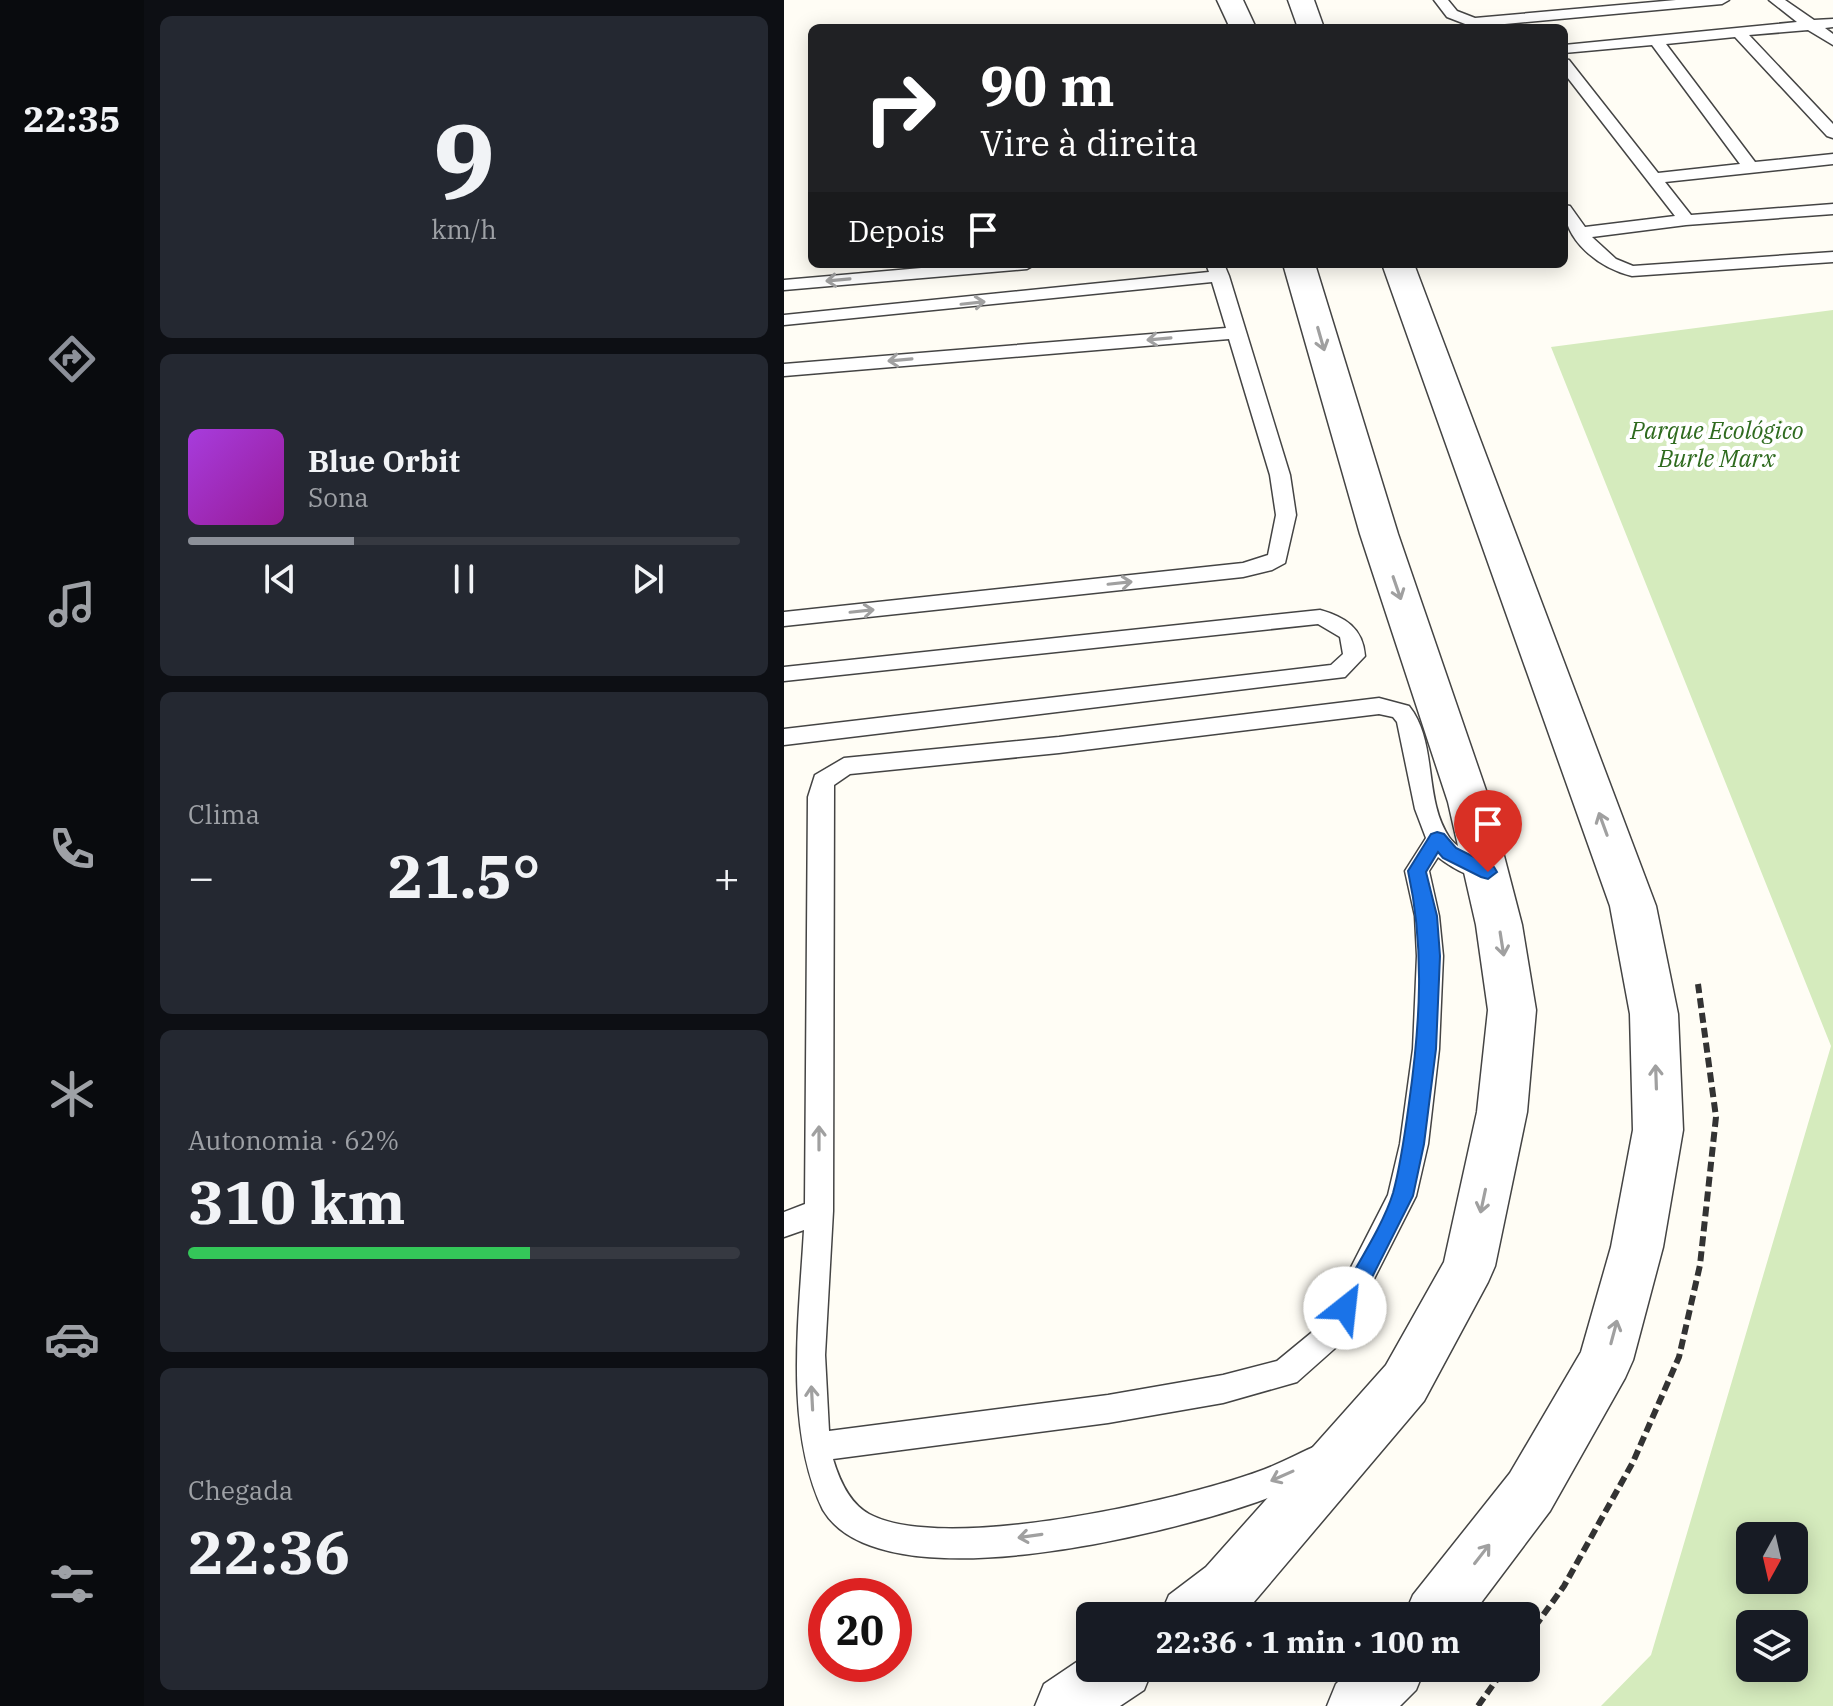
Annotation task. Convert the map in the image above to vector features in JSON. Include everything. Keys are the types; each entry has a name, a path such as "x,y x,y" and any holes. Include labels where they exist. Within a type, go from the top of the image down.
{"street":[{"path":"1222,0 1229,24"},
{"path":"1230,0 1241,24"},
{"path":"1208,1602 1227,1588 1405,1383 1469,1266 1502,1112 1512,1010 1488,872 1469,802 1379,534 1300,268"},
{"path":"1399,268 1633,906 1654,1014 1658,1130 1637,1247 1606,1360 1530,1492 1445,1602"},
{"path":"1066,1706 1101,1682"},
{"path":"1358,1706 1381,1682"}],"lane":[{"path":"1441,0 1452,14 1473,23 1722,0"},
{"path":"1776,0 1833,41"},
{"path":"1568,49 1833,23"},
{"path":"1739,33 1833,133"},
{"path":"1656,40 1751,168"},
{"path":"1568,68 1686,220"},
{"path":"1654,178 1833,159"},
{"path":"1580,233 1686,220 1833,209"},
{"path":"1568,216 1609,263 1632,271 1833,257"},
{"path":"784,285 981,268"},
{"path":"784,320 1217,270 1280,475 1286,515 1278,558 1265,565 1243,570 784,619"},
{"path":"784,370 1237,333"},
{"path":"784,674 1320,617 1344,627 1354,641 1354,656 1337,672 784,737"},
{"path":"823,781 844,766 1059,745 1379,706 1401,711 1408,720 1429,817 1437,839 1449,853 1488,872"},
{"path":"823,732 819,1211 809,1336 815,1447 824,1479 839,1506 856,1524 884,1536 921,1544 974,1543 1025,1537 1167,1511 1253,1488 1353,1444"},
{"path":"815,1447 1108,1409 1223,1389 1286,1372 1332,1333 1402,1196 1411,1157 1426,1049 1430,956 1427,916 1417,871 1437,839"},
{"path":"784,1225 819,1211"}],"path":[{"path":"1478,1706 1495,1682"}],"green space":[{"name":"Parque Ecológico Burle Marx","path":"1833,310 1833,1706 1601,1706 1651,1655 1831,1046 1551,347"}],"route":[{"path":"1345,1308 1402,1196 1414,1144 1426,1049 1430,956 1427,916 1417,871 1437,839 1449,853 1488,872"}]}
